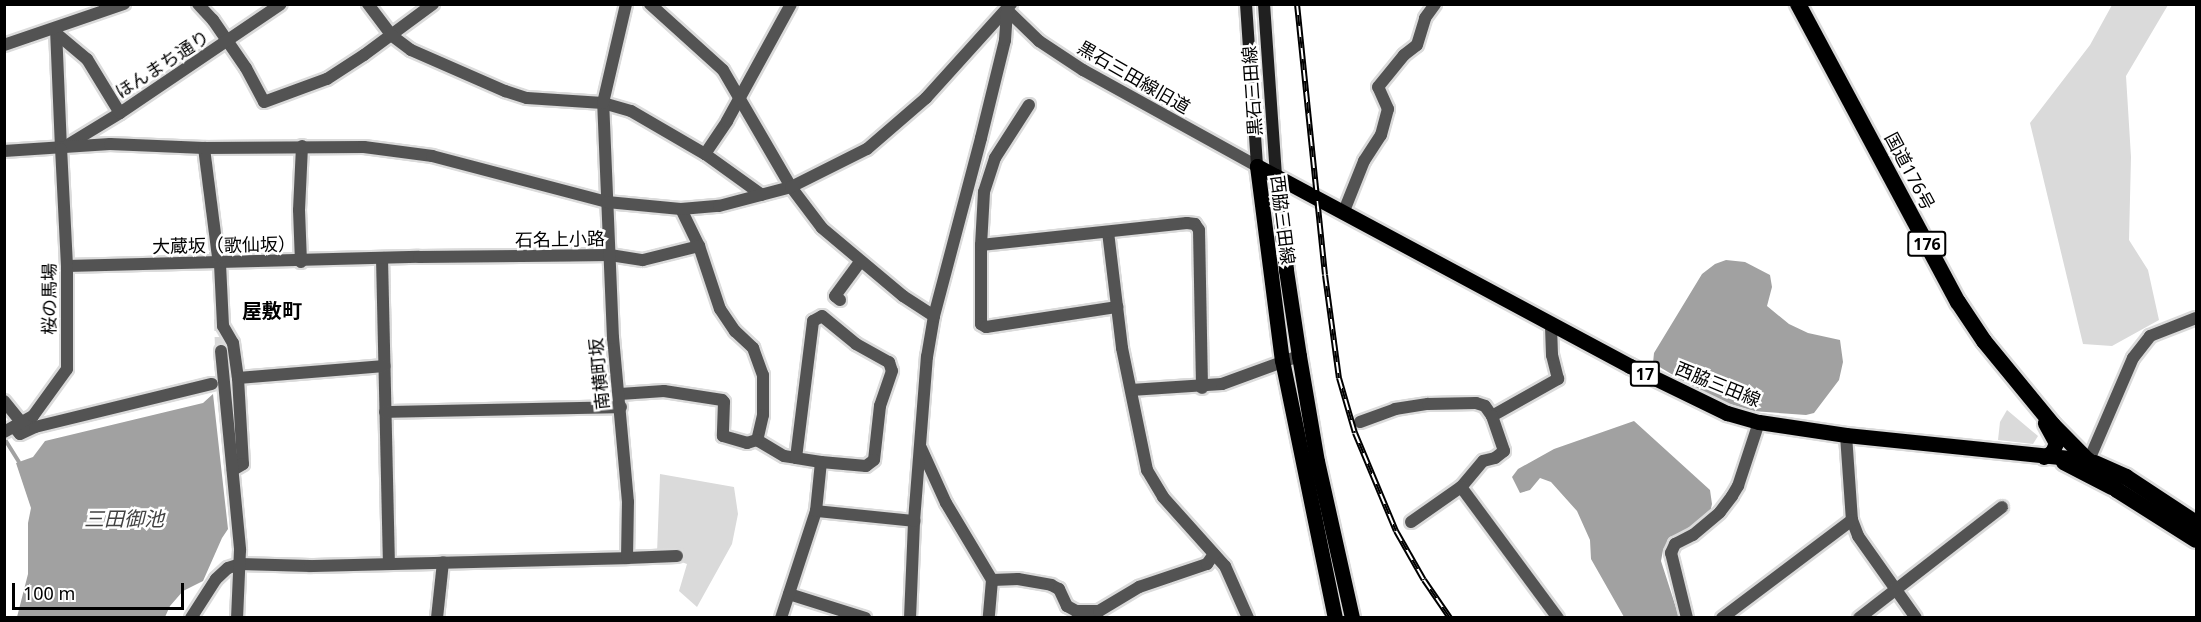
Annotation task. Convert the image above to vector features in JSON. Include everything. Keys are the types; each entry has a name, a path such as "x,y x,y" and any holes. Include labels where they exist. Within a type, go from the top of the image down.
{"highway":[{"name":"国道176号","path":"1798,4 1958,302 1984,340 2053,425 2117,490 2196,540"},
{"name":"国道176号","path":"2089,460 2126,477 2196,523"}],"main road":[{"name":"黒石三田線","path":"1246,4 1257,166"},
{"name":"黒石三田線","path":"1264,4 1276,176"},
{"name":"西脇三田線","path":"1257,166 1702,403 1759,422 1846,435 2089,460"},
{"name":"西脇三田線","path":"1257,166 1282,360 1335,618"},
{"name":"西脇三田線","path":"1276,176 1299,356 1317,461 1352,618"},
{"path":"2024,389 2055,437 2052,452 2048,457"},
{"name":"西脇三田線","path":"2048,457 2117,490"}],"street":[{"path":"4,45 56,32 124,4"},
{"path":"198,4 213,20 264,102 327,79 433,4"},
{"name":"ほんまち通り","path":"61,149 228,43 281,4"},
{"path":"368,4 391,35 411,50 505,91 527,98 603,103 631,111 705,154 762,195"},
{"name":"南横町坂","path":"626,4 603,103 613,338 628,502 627,558"},
{"path":"650,4 723,70 791,187 822,228 860,262 933,316"},
{"path":"705,154 739,99 791,4"},
{"path":"1344,211 1364,161 1381,135 1388,110 1378,87 1404,55 1418,45 1425,18 1435,4"},
{"path":"4,150 61,149 110,144 204,148 364,147 432,156 607,202 681,210 719,206 791,187 867,148 926,99 1006,6"},
{"path":"910,618 914,521 927,357 933,316 1005,40 1006,6"},
{"name":"黒石三田線旧道","path":"1006,6 1039,41 1083,70 1257,166"},
{"path":"56,32 87,59 120,113"},
{"name":"桜の馬場","path":"11,429 33,416 67,369 67,266 56,32"},
{"path":"1029,105 1000,150 989,174 982,210 981,324 986,327 1117,307"},
{"path":"301,262 299,210 302,146"},
{"path":"204,148 219,260 223,326 233,343 238,378 243,464 233,470"},
{"path":"681,210 699,246 720,309 735,331 753,348 763,375 763,415 757,440"},
{"path":"981,245 1195,224 1199,230 1202,388"},
{"path":"1108,232 1117,307 1147,470 1163,497 1225,566 1248,618"},
{"name":"石名上小路","path":"381,258 610,255 652,260 699,246"},
{"path":"381,258 389,563"},
{"name":"大蔵坂（歌仙坂）","path":"67,266 219,260 301,262 381,258"},
{"path":"840,300 836,296 860,262"},
{"path":"385,412 620,400 664,391 722,400 724,402 723,436 747,443 757,440 784,456 796,458 821,462 866,466 874,460 880,406 892,370 889,362 856,344 822,316 813,321 796,458"},
{"path":"2089,460 2133,358 2150,336 2196,318"},
{"path":"1492,416 1557,379 1552,355 1551,323"},
{"path":"221,351 226,428 233,470 240,564 237,618"},
{"path":"1131,390 1161,387 1202,388 1222,384 1282,360 1299,356"},
{"path":"238,378 385,366"},
{"path":"4,401 11,429 20,434 35,427 212,384"},
{"path":"1360,422 1395,409 1428,404 1476,404 1485,406 1492,416 1504,451 1495,458 1483,461 1461,487 1411,522"},
{"path":"1687,618 1671,553 1675,544 1693,535 1720,512 1732,496 1738,486 1759,422"},
{"path":"1846,435 1852,520 1858,536 1916,618"},
{"path":"921,448 946,503 992,580 989,618"},
{"path":"781,618 816,511 821,462"},
{"path":"1461,487 1558,618"},
{"path":"1859,618 2002,507"},
{"path":"816,511 914,521"},
{"path":"1722,618 1852,520"},
{"path":"992,580 1018,579 1051,585 1059,589 1067,606 1076,611 1100,614 1138,587 1207,564 1214,554"},
{"path":"190,618 216,579 228,568 240,564 677,556"},
{"path":"437,618 442,562"},
{"path":"789,594 865,618"}],"shaded area":[{"path":"2112,5 2168,5 2126,76 2131,157 2129,240 2148,270 2159,320 2112,346 2083,344 2030,123 2090,45"},
{"path":"2007,410 2038,436 2033,444 1998,440 2000,422"},
{"path":"660,474 734,487 738,514 732,544 697,607 679,591 687,564 657,553"}],"water":[{"path":"1726,260 1745,262 1770,275 1772,287 1767,306 1789,324 1808,333 1840,340 1843,362 1839,380 1814,413 1806,415 1753,411 1713,399 1653,363 1654,353 1702,274 1715,264"},
{"name":"三田御池","path":"213,394 228,529 203,581 183,591 170,606 165,617 17,617 28,574 28,523 31,508 16,463 33,457 45,441 203,403"},
{"path":"1634,421 1710,490 1712,504 1709,517 1693,530 1670,539 1663,550 1661,561 1679,617 1624,617 1591,559 1590,540 1577,511 1551,482 1540,478 1530,490 1520,493 1512,477 1518,469 1554,449"}],"waterway":[{"path":"4,438 19,462"}],"tunnel":[{"path":"220,319 221,351"}],"railway":[{"path":"1297,4 1325,275 1339,378 1355,433 1396,531 1424,580 1450,618"}],"district":[{"name":"屋敷町","path":"272,310"}]}
